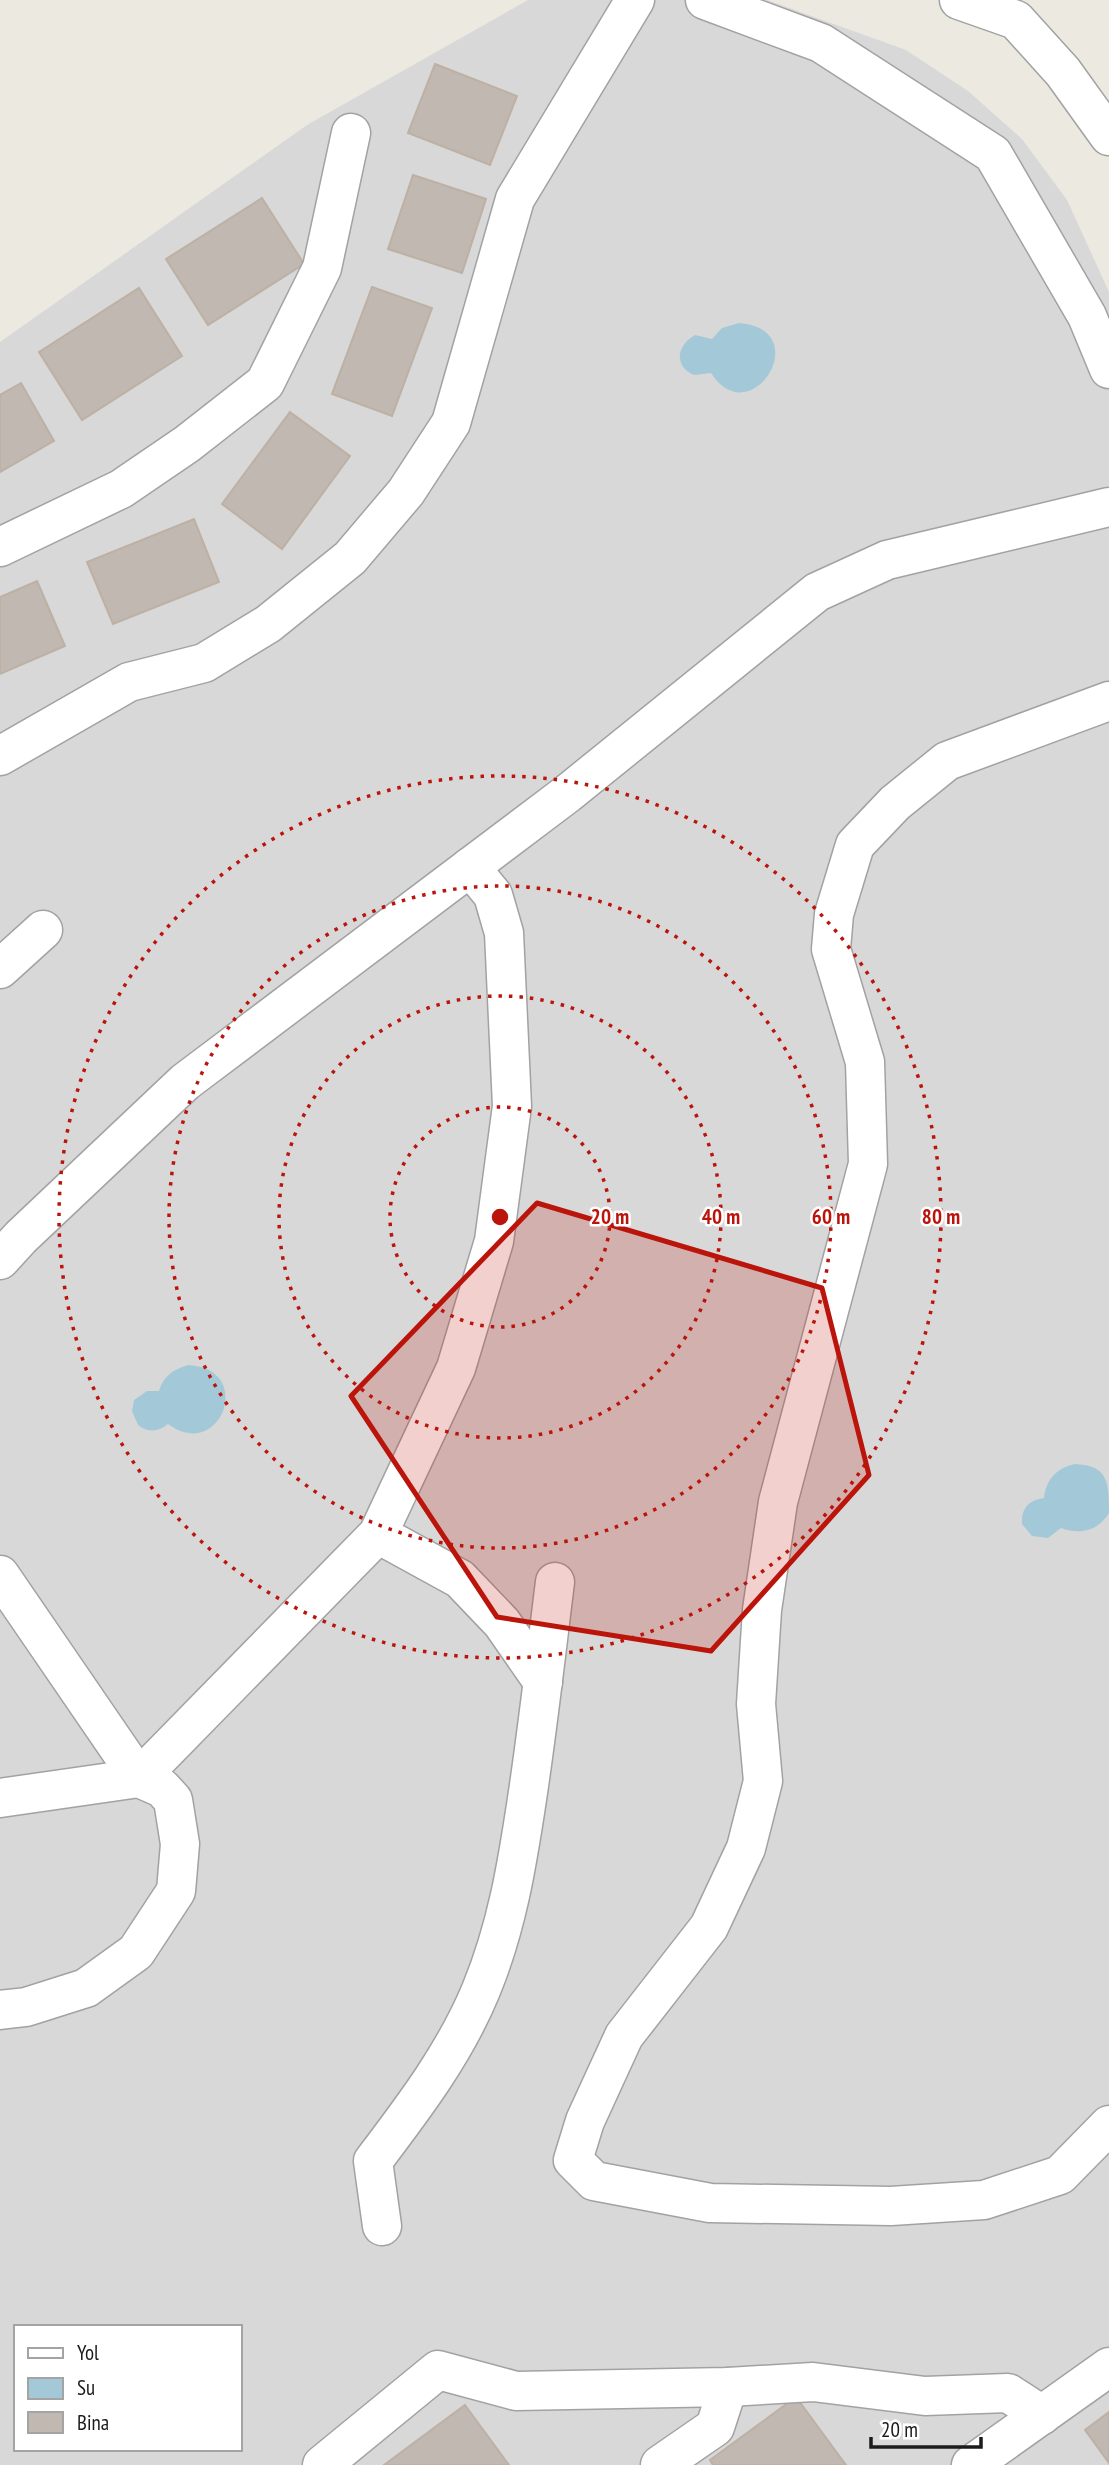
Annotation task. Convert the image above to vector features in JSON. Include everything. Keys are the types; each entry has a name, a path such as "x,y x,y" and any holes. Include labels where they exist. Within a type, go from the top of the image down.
{"street":[{"path":"0,757 129,682 204,663 268,624 350,558 406,492 450,423 515,199 635,0"},
{"path":"705,0 821,43 993,154 1087,316 1109,369"},
{"path":"959,0 1021,10 1109,136"},
{"path":"0,547 121,489 187,444 265,383 322,268 351,133"},
{"path":"0,1260 20,1237 185,1082 578,786 817,592 887,560 1109,507"},
{"path":"1109,701 947,761 895,803 855,845 834,914 831,949 865,1062 868,1164 778,1502 761,1610 756,1704 763,1781 746,1848 709,1927 624,2036 585,2121 573,2160 594,2181 710,2203 891,2206 984,2200 1060,2175 1109,2125"},
{"path":"139,1778 378,1534 456,1368 494,1241 512,1106 503,933 493,895 470,867"},
{"path":"0,969 43,930"},
{"path":"378,1534 460,1579 502,1623 543,1682"},
{"path":"0,1575 139,1778"},
{"path":"383,2226 373,2161 432,2081 461,2032 481,1991 500,1940 513,1889 555,1582"},
{"path":"0,1798 139,1778 162,1788 173,1800 180,1844 176,1891 136,1952 86,1988 26,2007 0,2010"},
{"path":"971,2465 1109,2367"},
{"path":"322,2465 438,2370 516,2391 728,2387 813,2382 925,2396 1008,2393 1042,2414"},
{"path":"660,2465 715,2427 728,2387"}],"highlighted area":[{"path":"537,1203 822,1288 869,1475 711,1651 497,1617 351,1396"}],"shaded area":[{"path":"528,0 767,0 906,50 968,91 1022,139 1067,200 1109,292 1109,2465 0,2465 0,342 307,125"}],"water":[{"path":"739,323 762,329 773,342 775,358 769,374 758,386 743,392 727,389 711,373 694,375 687,371 680,361 680,355 689,339 695,335 712,339 722,328"},
{"path":"188,1365 209,1370 221,1381 226,1395 223,1410 216,1423 203,1432 187,1433 168,1424 153,1430 138,1425 132,1411 134,1400 147,1391 159,1391 170,1374"},
{"path":"1075,1464 1086,1465 1101,1472 1107,1485 1109,1513 1100,1524 1088,1530 1061,1528 1048,1538 1032,1536 1022,1524 1025,1509 1030,1503 1044,1498 1047,1485 1058,1472"}],"building":[{"path":"435,64 517,96 490,165 408,133"},
{"path":"413,175 486,199 462,273 388,249"},
{"path":"262,198 304,264 208,325 166,259"},
{"path":"372,287 432,308 392,416 332,394"},
{"path":"139,288 182,356 82,420 39,352"},
{"path":"21,383 54,441 0,472 0,395"},
{"path":"290,412 350,456 282,549 222,504"},
{"path":"194,519 219,582 113,624 87,562"},
{"path":"37,581 65,646 0,674 0,597"},
{"path":"796,2397 846,2465 713,2465 710,2460"},
{"path":"465,2405 509,2465 384,2465"},
{"path":"1109,2412 1109,2463 1085,2430"}]}
